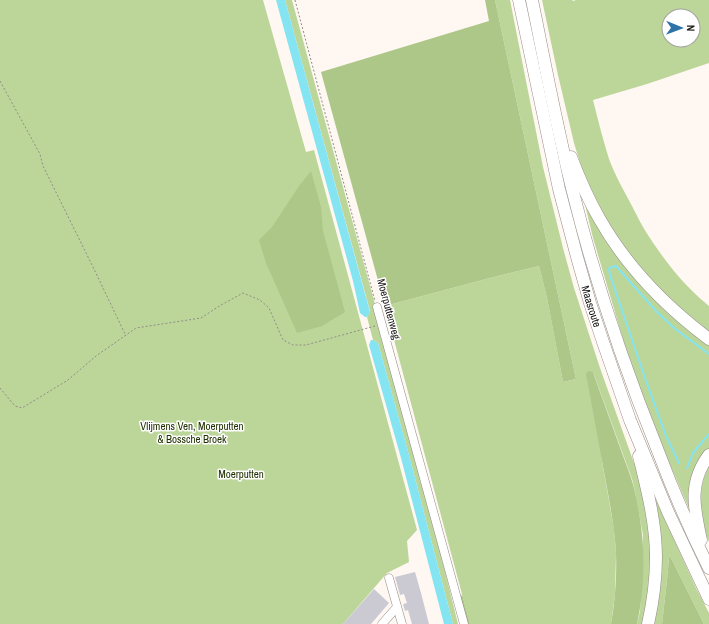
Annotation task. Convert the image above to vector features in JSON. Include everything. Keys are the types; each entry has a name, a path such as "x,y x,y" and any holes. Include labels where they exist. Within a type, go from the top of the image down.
{"highway":[{"name":"Maasroute","path":"519,0 559,189 577,257 602,339 630,420 668,512 709,599"},
{"name":"Maasroute","path":"532,0 558,125 582,225 614,334 649,431 679,504 707,565"},
{"path":"558,125 588,197 614,242 631,266 659,298 690,325 709,339"},
{"path":"630,420 649,500 656,556 656,576 648,624"},
{"path":"707,565 696,517 695,494 696,480 709,455"}],"street":[{"name":"Moerputtenweg","path":"377,307 464,624"},
{"path":"389,578 402,624"},
{"path":"382,624 397,607"}],"path":[{"name":"Moerputtenweg","path":"295,0 377,307"},
{"path":"0,81 40,154 43,166 126,336"},
{"path":"0,388 15,406 22,408 68,380 96,356 136,328 201,318 243,293 260,300 269,308 283,340 293,345 306,345 382,324"}],"green space":[{"name":"Vlijmens Ven, Moerputten & Bossche Broek","path":"0,0 263,0 306,152 314,150 417,530 407,541 409,562 387,573 343,624 0,624"},
{"path":"285,0 292,0 417,458 458,624 453,624 378,343 373,340 367,317 370,311"},
{"path":"485,0 495,0 576,379 563,382 547,298 539,266 385,306 321,72 489,21"},
{"path":"495,0 510,0 543,167 563,248 574,288 600,368 639,477 649,530 651,577 643,624 637,624 640,611 643,535 634,487 593,372 602,461 614,529 616,554 615,594 611,624 470,624 385,306 539,266 547,298 563,382 576,379"},
{"path":"542,0 709,0 709,63 593,100 609,159 620,183 642,226 660,252 691,290 709,306 709,332 685,314 644,275 605,221 585,179 574,143"},
{"path":"311,171 321,207 323,231 345,312 322,326 297,333 266,263 259,240 272,227 299,186"},
{"path":"582,192 595,220 709,344 709,453 693,518 659,439 627,353 593,238"},
{"path":"588,371 593,372 630,475 638,505 641,522 643,573 637,624 611,624 616,581 614,529 586,374"},
{"path":"709,466 709,542 701,514 701,493 705,474"},
{"path":"649,485 709,613 709,624 704,624 670,556 662,624 651,624"},
{"path":"670,556 704,624 662,624"},
{"path":"462,594 470,624 466,624 460,600"}],"water":[{"path":"276,0 285,0 370,312 367,317 360,313 353,281"},
{"path":"371,340 378,343 453,624 444,624 401,458 369,345"}],"building":[{"path":"415,572 429,624 412,624 408,610 405,611 403,604 407,603 404,594 400,595 395,577"},
{"path":"374,589 389,603 371,624 343,624"}],"waterway":[{"path":"679,463 666,436 645,378 609,269 616,266 656,311 674,328 709,354"},
{"path":"687,468 693,453 709,434"}],"park label":[{"name":"Moerputten","path":"241,474"}]}
